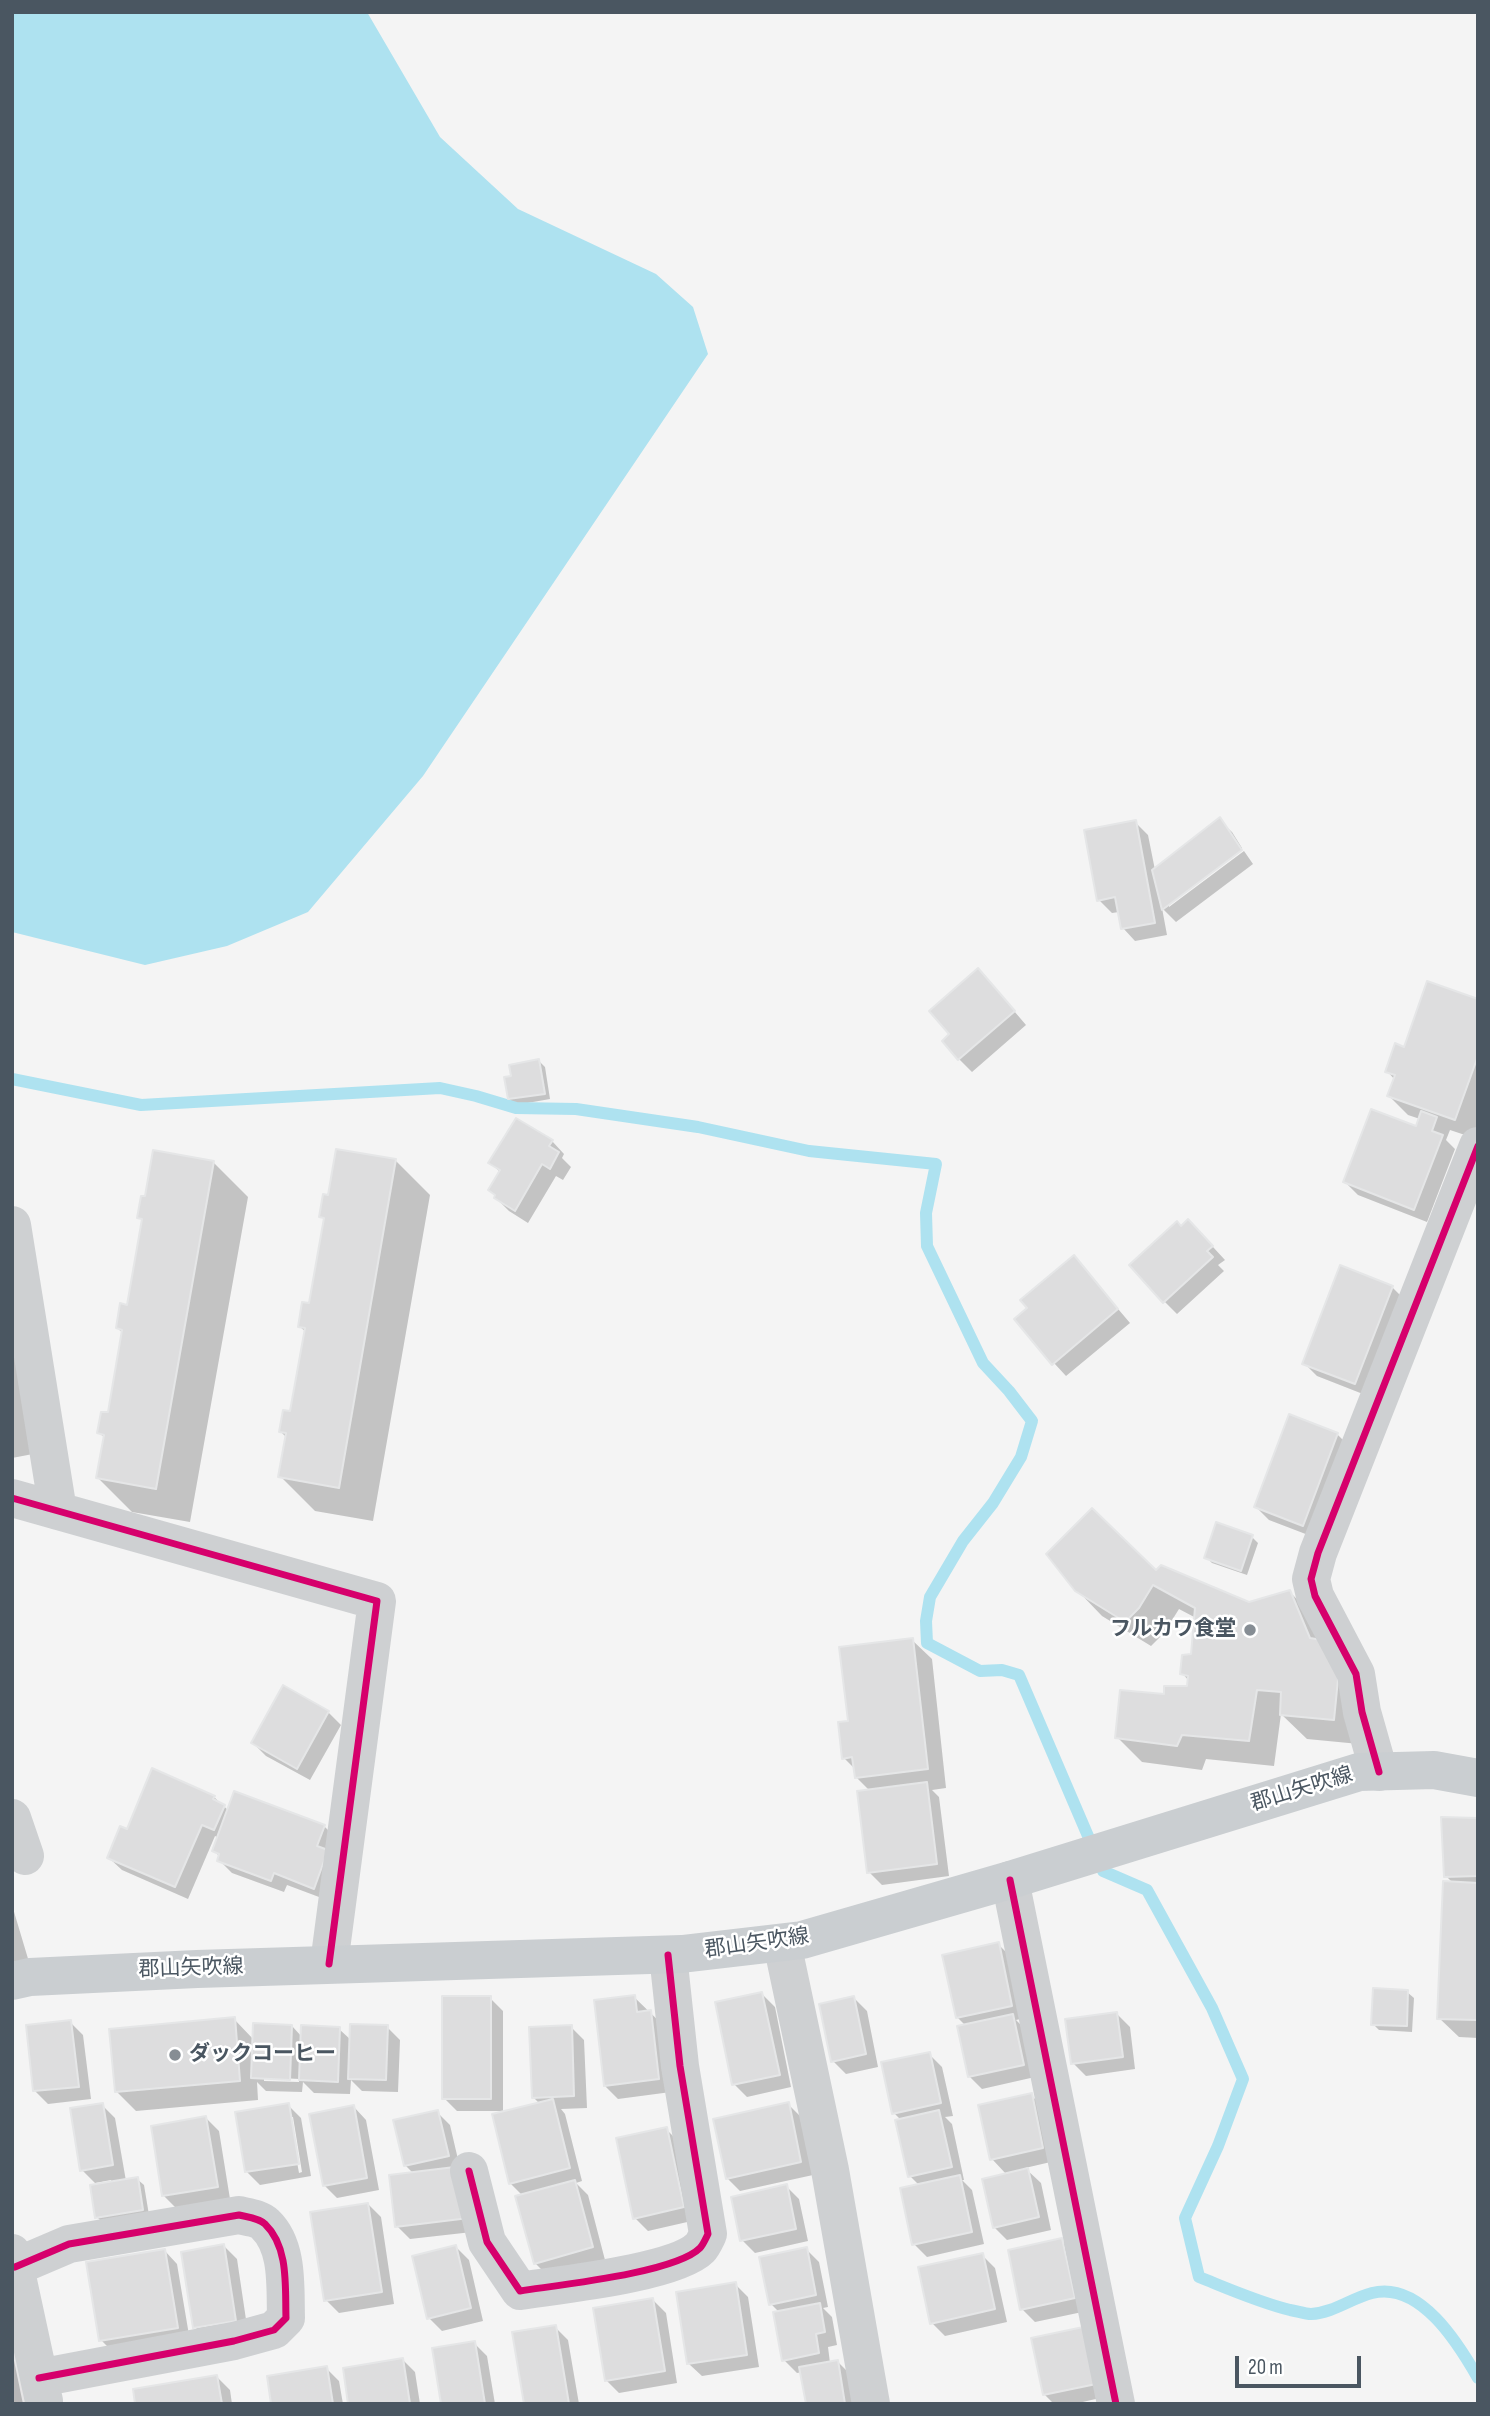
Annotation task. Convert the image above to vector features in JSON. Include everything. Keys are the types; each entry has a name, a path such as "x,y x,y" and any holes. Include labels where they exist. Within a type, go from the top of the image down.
{"main road":[{"name":"郡山矢吹線","path":"12,1981 30,1977 329,1964 668,1955 782,1943 802,1940 1010,1880 1359,1772 1434,1770 1478,1778"}],"street":[{"path":"1379,1772 1362,1712 1356,1674 1315,1596 1311,1579 1318,1553 1478,1146"},
{"path":"12,1225 58,1511"},
{"path":"12,1498 377,1601 329,1964"},
{"path":"12,1818 24,1856"},
{"path":"1010,1880 1116,2404"},
{"path":"782,1943 830,2170 871,2404"},
{"path":"469,2171 487,2242 520,2291 607,2278 673,2263 700,2249 708,2234 680,2066 668,1955"},
{"path":"239,2215 264,2222 279,2244 286,2318 274,2330 42,2391 13,2260 69,2244 239,2215"}],"shaded area":[{"path":"12,2322 28,2404 12,2404"}],"water":[{"path":"12,12 367,12 440,137 518,209 656,274 693,307 708,354 423,776 308,912 227,946 145,965 12,932"}],"building":[{"path":"1220,817 1242,850 1162,910 1152,870"},
{"path":"1136,820 1155,923 1121,929 1115,897 1097,901 1084,830"},
{"path":"978,968 1015,1011 958,1060 942,1041 949,1034 929,1011"},
{"path":"1427,981 1478,999 1478,1056 1455,1120 1387,1096 1395,1075 1385,1072 1395,1043 1404,1047"},
{"path":"539,1059 545,1094 508,1099 504,1077 511,1076 509,1065"},
{"path":"1371,1109 1416,1126 1421,1111 1437,1117 1432,1131 1443,1135 1414,1210 1343,1182"},
{"path":"516,1118 553,1140 549,1146 559,1152 550,1169 542,1164 515,1211 494,1198 495,1195 488,1190 500,1170 488,1163"},
{"path":"336,1149 396,1159 339,1488 278,1477 286,1433 279,1432 283,1410 290,1411 305,1328 298,1327 302,1302 309,1303 324,1218 319,1217 323,1194 328,1195"},
{"path":"153,1150 214,1161 156,1489 96,1478 104,1435 97,1433 101,1412 108,1412 122,1330 116,1328 120,1303 127,1305 142,1219 137,1218 141,1196 145,1196"},
{"path":"1188,1219 1213,1246 1207,1251 1213,1257 1163,1303 1129,1265 1177,1221 1181,1226"},
{"path":"1074,1255 1118,1309 1052,1365 1014,1319 1027,1308 1020,1300"},
{"path":"1340,1265 1393,1286 1355,1384 1302,1364"},
{"path":"1289,1414 1338,1433 1303,1526 1254,1507"},
{"name":"フルカワ食堂","path":"1092,1508 1156,1570 1161,1565 1249,1602 1290,1590 1310,1638 1322,1640 1339,1669 1334,1720 1280,1715 1281,1692 1257,1690 1249,1741 1182,1735 1177,1746 1115,1738 1120,1690 1164,1694 1164,1686 1187,1686 1188,1676 1180,1674 1182,1655 1191,1654 1195,1608 1153,1585 1139,1608 1125,1622 1075,1591 1046,1554"},
{"path":"1216,1522 1253,1535 1241,1571 1204,1558"},
{"path":"913,1638 928,1769 855,1778 852,1757 842,1759 838,1722 848,1721 839,1647"},
{"path":"283,1685 329,1711 297,1769 251,1743"},
{"path":"152,1768 215,1796 213,1799 225,1805 214,1830 202,1825 175,1887 107,1858 120,1826 127,1829"},
{"path":"927,1782 937,1864 867,1873 857,1791"},
{"path":"234,1791 325,1825 317,1846 328,1850 314,1889 274,1873 271,1881 217,1861 219,1854 212,1851"},
{"path":"1441,1817 1478,1818 1478,1876 1444,1877"},
{"path":"1443,1881 1478,1883 1478,2020 1437,2019"},
{"path":"999,1942 1012,2006 956,2018 942,1955"},
{"path":"1373,1988 1408,1990 1407,2026 1371,2025"},
{"path":"762,1992 780,2075 732,2085 715,2002"},
{"path":"635,1995 637,2012 651,2010 659,2079 604,2086 594,2000"},
{"path":"442,1996 491,1996 491,2099 442,2099"},
{"path":"854,1996 866,2054 831,2062 819,2004"},
{"path":"1117,2012 1123,2057 1071,2064 1065,2019"},
{"path":"1013,2014 1024,2065 968,2077 957,2026"},
{"name":"ダックコーヒー","path":"235,2017 240,2081 115,2092 109,2029"},
{"path":"71,2020 79,2087 33,2091 26,2025"},
{"path":"253,2023 292,2025 290,2080 251,2078"},
{"path":"350,2024 388,2025 386,2080 348,2079"},
{"path":"301,2025 340,2027 338,2082 299,2080"},
{"path":"572,2025 574,2096 532,2098 529,2027"},
{"path":"930,2052 941,2103 892,2114 881,2062"},
{"path":"1032,2093 1043,2148 990,2160 978,2105"},
{"path":"553,2099 570,2168 509,2184 492,2114"},
{"path":"789,2102 801,2162 726,2179 713,2119"},
{"path":"103,2103 113,2165 80,2171 70,2108"},
{"path":"289,2103 299,2164 245,2172 235,2112"},
{"path":"354,2105 367,2178 323,2186 309,2114"},
{"path":"438,2110 449,2156 404,2166 393,2120"},
{"path":"939,2110 952,2167 908,2177 895,2120"},
{"path":"206,2116 218,2187 162,2196 151,2126"},
{"path":"667,2127 684,2207 633,2219 616,2138"},
{"path":"463,2166 469,2218 395,2227 389,2175"},
{"path":"1028,2168 1039,2217 993,2228 982,2179"},
{"path":"960,2175 972,2232 912,2245 900,2188"},
{"path":"138,2177 143,2210 95,2218 90,2185"},
{"path":"575,2180 593,2247 534,2264 515,2196"},
{"path":"787,2184 796,2229 740,2241 731,2197"},
{"path":"368,2203 382,2292 324,2301 310,2212"},
{"path":"1062,2238 1075,2298 1020,2310 1008,2250"},
{"path":"224,2244 236,2321 193,2328 181,2252"},
{"path":"456,2245 471,2308 427,2319 412,2256"},
{"path":"807,2247 816,2295 769,2305 759,2257"},
{"path":"165,2249 178,2328 99,2341 86,2262"},
{"path":"983,2253 995,2309 930,2324 918,2267"},
{"path":"736,2282 747,2355 687,2364 676,2292"},
{"path":"653,2298 665,2371 605,2381 593,2308"},
{"path":"820,2303 825,2332 816,2334 819,2353 782,2361 773,2312"},
{"path":"556,2325 569,2404 524,2404 512,2332"},
{"path":"1088,2326 1101,2383 1043,2395 1031,2338"},
{"path":"475,2341 485,2404 441,2404 432,2348"},
{"path":"403,2358 410,2404 348,2404 343,2368"},
{"path":"838,2360 845,2404 806,2404 799,2367"},
{"path":"327,2366 333,2404 271,2404 267,2376"},
{"path":"217,2375 222,2404 135,2404 133,2389"}],"waterway":[{"path":"12,1079 141,1105 440,1088 516,1108 576,1109 698,1127 809,1151 936,1164 926,1213 927,1246 983,1363 1032,1421 1021,1457 993,1503 963,1541 930,1597 926,1621 927,1643 980,1671 1002,1670 1019,1675 1103,1871 1147,1890 1212,2008 1243,2079 1218,2146 1185,2218 1199,2277 1266,2303 1309,2314 1327,2311 1372,2293 1390,2292 1406,2296 1436,2318 1460,2348 1478,2378"}],"cycle path":[{"path":"1379,1772 1362,1712 1356,1674 1315,1596 1311,1579 1318,1553 1478,1146"},
{"path":"12,1498 377,1601 329,1964"},
{"path":"1010,1880 1116,2404"},
{"path":"469,2171 487,2242 520,2291 642,2271 687,2257 700,2248 708,2234 680,2066 668,1955"},
{"path":"15,2267 69,2244 239,2215 265,2224 273,2233 282,2256 286,2318 274,2330 234,2341 39,2378"}],"place":[{"name":"フルカワ食堂","path":"1250,1630"},
{"name":"ダックコーヒー","path":"175,2055"}]}
